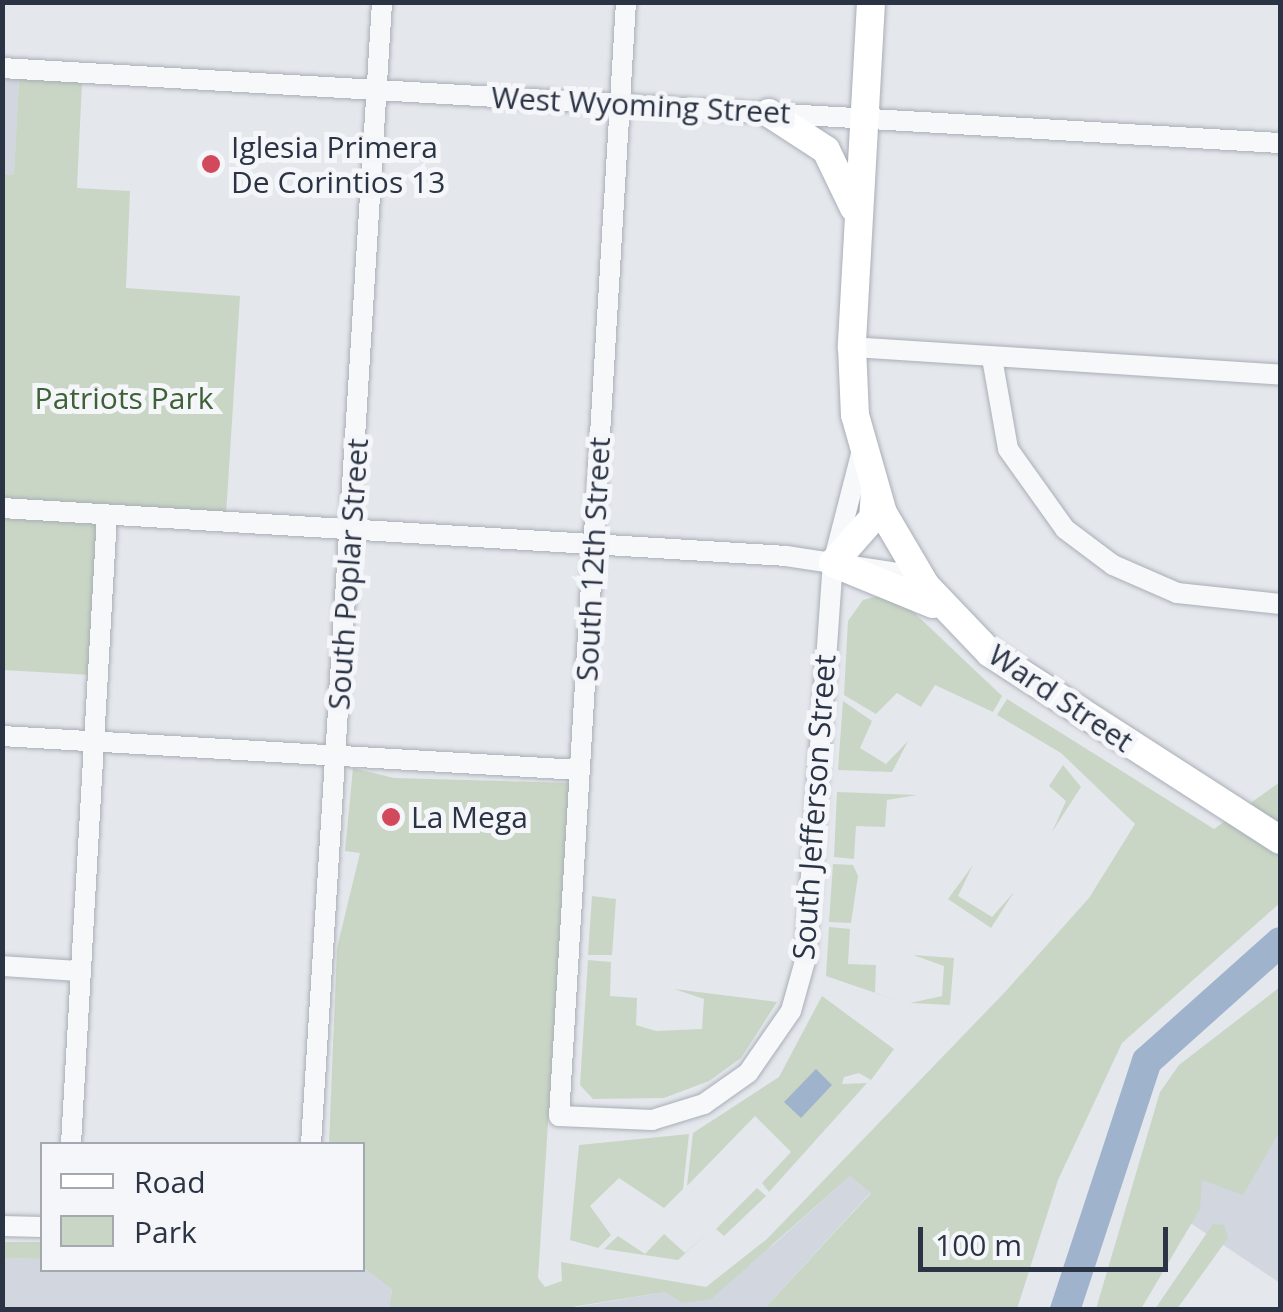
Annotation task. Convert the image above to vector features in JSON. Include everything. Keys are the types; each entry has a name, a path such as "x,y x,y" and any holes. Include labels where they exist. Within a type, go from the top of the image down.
{"main road":[{"path":"870,2 852,347 861,444 879,501 872,518 833,564 916,593 955,622"},
{"path":"769,112 826,150 859,224"},
{"name":"Ward Street","path":"879,501 919,576 955,622 1144,753 1280,840"}],"street":[{"name":"South Poplar Street","path":"311,1142 382,2"},
{"name":"South 12th Street","path":"559,1116 626,2"},
{"name":"West Wyoming Street","path":"2,68 1280,142"},
{"path":"852,347 1280,375"},
{"path":"992,358 1008,449 1066,528 1113,564 1177,593 1280,604"},
{"name":"South Jefferson Street","path":"559,1116 676,1115 725,1092 779,1034 805,961 833,564 861,444"},
{"path":"2,508 593,544 833,564 919,576"},
{"path":"71,1142 107,515"},
{"path":"2,736 580,770"},
{"path":"2,966 80,971"},
{"path":"2,1226 40,1227"}],"shaded area":[{"path":"2,78 19,79 14,174 3,175"},
{"path":"1280,1057 1280,1283 1183,1218 1196,1126"},
{"path":"850,1176 871,1192 764,1309 560,1310 665,1292 682,1303 773,1245"},
{"path":"2,1258 40,1259 40,1272 365,1272 365,1267 372,1267 392,1289 389,1309 3,1309"}],"green space":[{"name":"Patriots Park","path":"19,79 82,82 77,188 130,191 126,288 240,296 226,515 103,507 91,675 3,670 2,175 14,174"},
{"path":"882,595 906,605 1002,696 993,712 935,685 921,707 897,693 876,714 844,695 848,621 863,600"},
{"path":"1007,699 1214,829 1280,782 1280,903 1122,1043 1058,1180 1017,1309 764,1309 871,1193 850,1176 711,1299 682,1303 665,1292 560,1309 389,1309 392,1289 365,1269 365,1142 329,1142 337,948 360,853 345,851 353,768 394,778 570,783 538,1278 545,1287 562,1281 561,1262 706,1287 767,1239 1005,992 1089,898 1135,824 1061,753 997,715"},
{"path":"843,701 872,721 860,748 886,764 908,741 892,772 838,770"},
{"path":"1063,765 1081,787 1052,832 1066,801 1049,786"},
{"path":"837,792 917,795 887,800 885,827 856,826 854,859 834,857"},
{"path":"833,864 853,865 858,876 851,923 829,922"},
{"path":"973,865 958,896 992,917 1014,892 991,928 948,899"},
{"path":"592,896 616,899 612,955 588,955"},
{"path":"829,927 850,929 848,964 876,965 875,993 826,976"},
{"path":"913,955 954,958 950,1005 910,1003 942,996 944,966"},
{"path":"588,960 611,962 610,996 637,998 636,1025 656,1031 702,1029 704,999 674,989 777,1002 741,1058 709,1081 664,1098 593,1099 580,1085"},
{"path":"1280,987 1280,1131 1243,1195 1202,1180 1200,1209 1141,1309 1096,1309 1160,1092 1179,1065"},
{"path":"822,996 894,1049 871,1080 859,1073 844,1077 842,1084 867,1083 769,1192 762,1183 791,1152 755,1116 687,1186 693,1133 779,1077"},
{"path":"689,1134 683,1189 664,1208 619,1178 590,1206 611,1235 598,1248 570,1240 579,1145"},
{"path":"757,1188 766,1196 724,1236 716,1229"},
{"path":"1213,1224 1224,1225 1228,1238 1177,1309 1155,1309"},
{"path":"710,1231 678,1260 604,1249 618,1236 645,1254 664,1234 685,1253"},
{"path":"3,1242 40,1242 40,1259 3,1258"}],"water":[{"path":"816,1069 832,1085 801,1118 784,1102"}],"waterway":[{"path":"1065,1310 1147,1061 1280,942"}],"place":[{"name":"Iglesia Primera De Corintios 13","path":"211,164"},
{"name":"La Mega","path":"391,817"}]}
